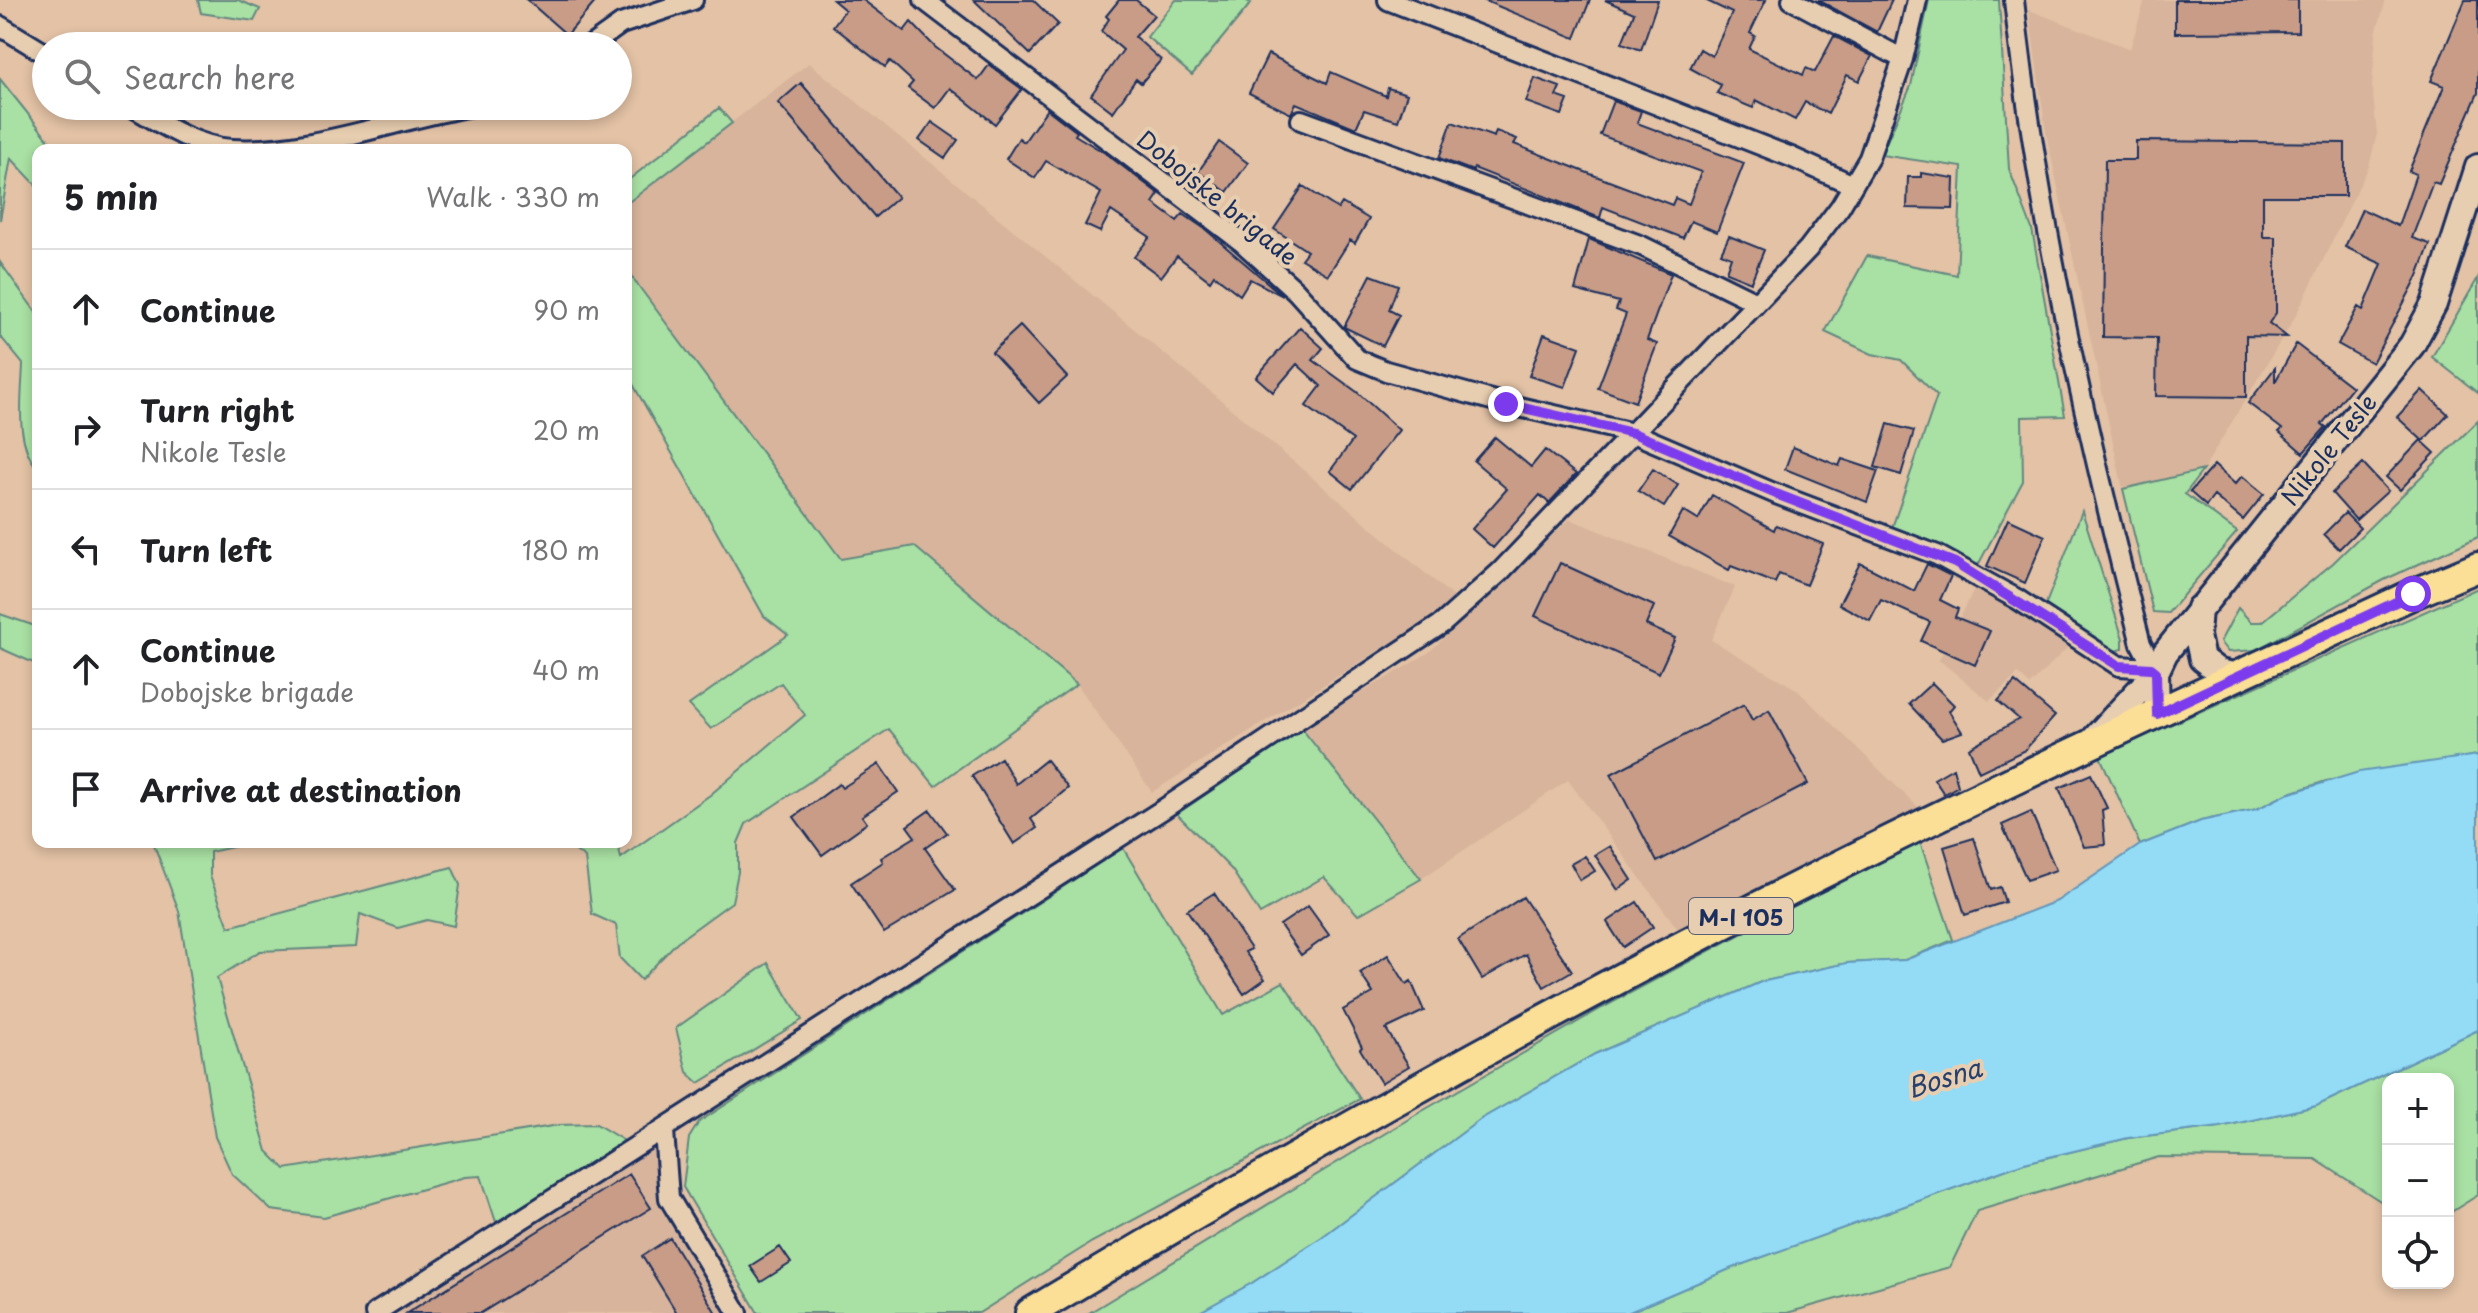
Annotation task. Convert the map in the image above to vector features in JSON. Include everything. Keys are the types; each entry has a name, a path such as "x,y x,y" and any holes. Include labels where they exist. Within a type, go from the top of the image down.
{"main road":[{"name":"M-I 105","path":"1030,1313 1176,1226 1693,941 1876,847 2478,567"}],"street":[{"path":"610,32 621,24 693,0"},
{"name":"Dobojske brigade","path":"924,0 1242,242 1296,291 1357,359 1431,384 1633,433 1776,494 1955,563 2119,666 2154,670"},
{"path":"1388,0 1791,157 1853,185"},
{"path":"1792,0 1903,59"},
{"path":"375,1313 1162,810 1443,623 1500,572 1808,249 1869,158 1903,59 1917,0"},
{"path":"2014,0 2026,97 2075,357 2138,634 2154,670 2157,714"},
{"path":"0,26 32,45"},
{"path":"157,120 196,141 209,144"},
{"path":"299,144 409,120"},
{"path":"1301,120 1642,246 1756,302"},
{"name":"Nikole Tesle","path":"2083,749 2154,670 2199,608 2412,345 2434,304 2478,167"},
{"path":"2199,608 2197,636 2202,659 2219,672 2238,676"},
{"path":"664,1131 669,1198 738,1313"}],"shaded area":[{"path":"2145,0 2386,0 2376,33 2372,85 2377,134 2369,166 2295,317 2203,470 2123,489 2046,132 2029,10 2130,49"},
{"path":"809,63 1217,397 1458,601 1152,792 1077,684 841,560 632,277 632,199"},
{"path":"1570,519 1735,587 1711,640 1796,689 1922,811 1678,929 1568,780 1421,879 1302,729 1428,653"},
{"path":"1977,584 2068,647 2030,685 2018,674 1989,701 1939,660"},
{"path":"654,1147 663,1211 724,1313 394,1313"}],"green space":[{"path":"198,0 238,0 260,9 254,21 201,13"},
{"path":"1176,0 1245,0 1251,3 1192,75 1147,37"},
{"path":"1929,0 1999,0 2009,169 2032,229 2065,416 2022,417 2023,481 1976,569 1958,554 1892,528 1937,396 1901,360 1872,354 1825,332 1867,256 1957,275 1962,167 1881,155 1911,86"},
{"path":"0,79 52,144 32,144 32,181 11,158 0,220"},
{"path":"719,108 732,123 632,199 632,177"},
{"path":"0,262 32,307 32,461 22,433 23,364 0,336"},
{"path":"632,277 841,559 914,546 1077,684 935,786 889,729 746,824 738,843 738,872 732,902 677,942 641,980 620,958 616,925 592,914 585,858 572,848 618,848 621,858 710,795 805,715 781,683 711,729 689,705 788,635 764,616 632,383"},
{"path":"2478,278 2478,393 2432,357"},
{"path":"2478,421 2478,537 2384,580 2256,650 2228,652 2220,642 2238,608 2251,622 2262,622 2333,563"},
{"path":"2203,470 2185,494 2237,532 2168,613 2153,612 2123,489"},
{"path":"2082,511 2123,639 2123,649 2114,651 2044,609"},
{"path":"2478,588 2478,755 2326,781 2287,794 2257,809 2201,821 2140,845 2098,752 2179,721"},
{"path":"0,614 32,625 32,662 0,648"},
{"path":"1302,729 1421,879 1358,915 1324,877 1260,914 1232,870 1177,814"},
{"path":"1919,839 1953,940 1905,960 1847,963 1761,982 1595,1054 1481,1119 1322,1237 1252,1283 1198,1313 1089,1313 1417,1114 1602,1008"},
{"path":"155,848 228,848 210,852 210,876 229,927 452,867 460,885 454,926 427,920 398,928 360,914 356,947 260,951 217,978 267,1151 285,1169 559,1125 596,1124 626,1142 496,1222 481,1176 465,1177 324,1217 271,1210 232,1174 215,1137 179,911"},
{"path":"1123,848 1223,1015 1283,982 1360,1099 1092,1242 979,1313 758,1313 683,1187 689,1138 699,1122"},
{"path":"768,963 802,1020 699,1083 687,1072 676,1028"},
{"path":"2478,1030 2478,1195 2454,1210 2454,1073 2386,1073"},
{"path":"2382,1075 2382,1202 2315,1159 2159,1157 1977,1211 1950,1267 1787,1313 1627,1313 1732,1268 2024,1163 2128,1138 2220,1127 2316,1106"}],"water":[{"name":"Bosna","path":"2478,755 2478,1030 2316,1106 2220,1127 2128,1138 2024,1163 1732,1268 1627,1313 1198,1313 1252,1283 1322,1237 1481,1119 1595,1054 1761,982 1847,963 1905,960 2057,901 2140,845 2201,821 2257,809 2287,794 2359,772"}],"building":[{"path":"527,0 597,0 570,32 564,32"},
{"path":"833,0 863,0 904,31 911,22 935,47 978,80 989,65 1022,89 995,124 950,88 935,108 908,88 913,82 890,61 885,67 833,26 845,10"},
{"path":"974,0 1033,0 1058,24 1030,54"},
{"path":"1119,0 1136,0 1154,15 1135,37 1161,60 1141,83 1136,79 1113,112 1091,95 1123,50 1101,31 1109,19 1106,16"},
{"path":"1483,0 1590,0 1575,38"},
{"path":"1605,0 1658,0 1641,50 1622,43 1634,13"},
{"path":"1705,0 1766,0 1750,33 1755,36 1749,49 1803,75 1806,68 1815,72 1834,36 1872,56 1859,81 1847,75 1828,114 1805,102 1795,120 1756,100 1753,108 1717,93 1721,85 1690,68 1700,49 1712,56 1732,13"},
{"path":"1818,0 1892,0 1877,32"},
{"path":"2175,0 2298,0 2298,32 2175,33"},
{"path":"2465,0 2478,0 2478,93 2439,184 2433,182 2412,238 2430,244 2418,276 2372,363 2338,344 2358,307 2363,310 2382,264 2345,247 2362,209 2398,226 2416,174 2409,171 2444,86 2431,81"},
{"path":"1268,54 1327,83 1331,72 1386,96 1388,88 1407,94 1398,121 1364,110 1356,128 1296,103 1291,114 1249,93"},
{"path":"1535,78 1560,87 1556,96 1568,100 1562,115 1526,102"},
{"path":"801,83 898,197 875,217 778,103"},
{"path":"1613,101 1641,111 1637,123 1744,163 1717,232 1691,221 1683,238 1603,207 1600,218 1474,168 1473,171 1439,158 1452,122 1494,137 1496,131 1517,139 1514,144 1672,205 1675,198 1689,204 1701,172 1600,135"},
{"path":"1047,109 1077,132 1075,135 1105,153 1159,194 1153,203 1177,221 1183,214 1205,229 1283,296 1250,279 1240,295 1214,275 1210,281 1177,256 1161,277 1134,257 1150,237 1111,211 1100,232 1085,225 1101,193 1046,161 1035,178 1006,159 1019,138 1024,142"},
{"path":"932,122 958,140 945,158 919,140"},
{"path":"2136,141 2345,143 2345,196 2263,196 2263,237 2276,237 2276,313 2269,323 2287,337 2246,336 2246,397 2156,396 2157,338 2103,337 2105,160 2136,160"},
{"path":"1219,142 1248,163 1227,192 1198,172"},
{"path":"1921,173 1954,178 1953,209 1907,208 1908,177 1921,177"},
{"path":"1303,186 1338,209 1342,203 1369,219 1355,243 1350,240 1328,275 1301,259 1307,251 1274,229"},
{"path":"1729,236 1764,250 1751,282 1726,272 1731,257 1721,253"},
{"path":"1589,239 1671,274 1647,340 1657,344 1635,402 1598,388 1626,314 1616,310 1619,302 1575,290"},
{"path":"1371,275 1398,285 1389,310 1399,315 1383,346 1344,327"},
{"path":"1020,326 1067,377 1039,403 992,352"},
{"path":"1300,327 1323,348 1313,360 1357,392 1399,430 1352,489 1330,471 1353,440 1306,406 1321,386 1297,364 1273,392 1256,377"},
{"path":"1544,334 1580,347 1565,387 1529,376"},
{"path":"2296,344 2352,387 2322,424 2326,427 2303,453 2279,432 2282,429 2248,403 2275,368 2275,382"},
{"path":"2422,390 2448,414 2423,441 2397,417"},
{"path":"1888,424 1914,431 1901,475 1875,467"},
{"path":"1495,437 1531,467 1545,450 1576,474 1549,503 1540,495 1493,548 1472,529 1507,489 1474,461"},
{"path":"2421,440 2435,453 2400,490 2386,477"},
{"path":"1793,447 1839,466 1842,459 1878,471 1867,502 1785,469"},
{"path":"2363,464 2388,491 2356,520 2332,493"},
{"path":"2214,465 2235,484 2242,476 2264,494 2243,520 2214,496 2206,506 2190,492"},
{"path":"1653,469 1678,485 1664,507 1638,491"},
{"path":"1712,495 1774,530 1776,525 1823,544 1806,585 1779,574 1775,583 1731,566 1729,570 1669,536 1683,511 1698,520"},
{"path":"2345,513 2360,528 2339,549 2324,534"},
{"path":"2008,519 2045,536 2025,583 1987,566"},
{"path":"1560,563 1654,606 1646,625 1675,638 1659,673 1535,616"},
{"path":"1860,563 1914,591 1927,564 1951,576 1940,600 1958,609 1955,617 1990,631 1975,665 1921,641 1930,622 1881,600 1870,621 1839,604"},
{"path":"2015,682 2055,716 2025,750 1979,772 1969,748 2019,719 1998,701"},
{"path":"1932,683 1954,705 1949,711 1962,732 1942,739 1909,704"},
{"path":"1744,704 1752,720 1769,710 1808,784 1657,862 1611,774"},
{"path":"1001,758 1016,784 1046,760 1068,788 1031,819 1037,828 1014,844 972,776"},
{"path":"879,764 898,792 862,816 867,823 822,855 794,817 839,784 842,788"},
{"path":"1953,768 1958,786 1944,794 1934,779"},
{"path":"2091,774 2107,808 2102,810 2105,845 2084,847 2059,788"},
{"path":"930,810 947,833 925,848 955,890 884,933 851,883 883,862 881,858 915,837 907,826"},
{"path":"2031,812 2056,870 2027,880 2002,825"},
{"path":"1974,838 1991,890 2000,887 2005,902 1965,915 1944,847"},
{"path":"1610,846 1632,880 1618,890 1595,855"},
{"path":"1585,856 1595,871 1580,880 1571,864"},
{"path":"1214,893 1251,949 1245,952 1265,979 1244,994 1187,910"},
{"path":"1523,897 1572,971 1544,987 1526,954 1482,979 1458,939"},
{"path":"1637,902 1653,927 1623,947 1607,922"},
{"path":"1308,906 1329,935 1301,955 1280,925"},
{"path":"1388,955 1406,984 1411,981 1424,1011 1386,1029 1409,1066 1381,1083 1360,1049 1362,1047 1343,1010 1373,993 1360,973"},
{"path":"629,1174 651,1208 481,1313 407,1313"},
{"path":"670,1238 716,1313 677,1313 642,1256"},
{"path":"780,1247 791,1263 761,1282 750,1266"}],"route":[{"path":"1506,404 1633,433 1776,494 1955,563 2017,599 2119,666 2151,668 2156,672 2157,714 2413,594"}]}
